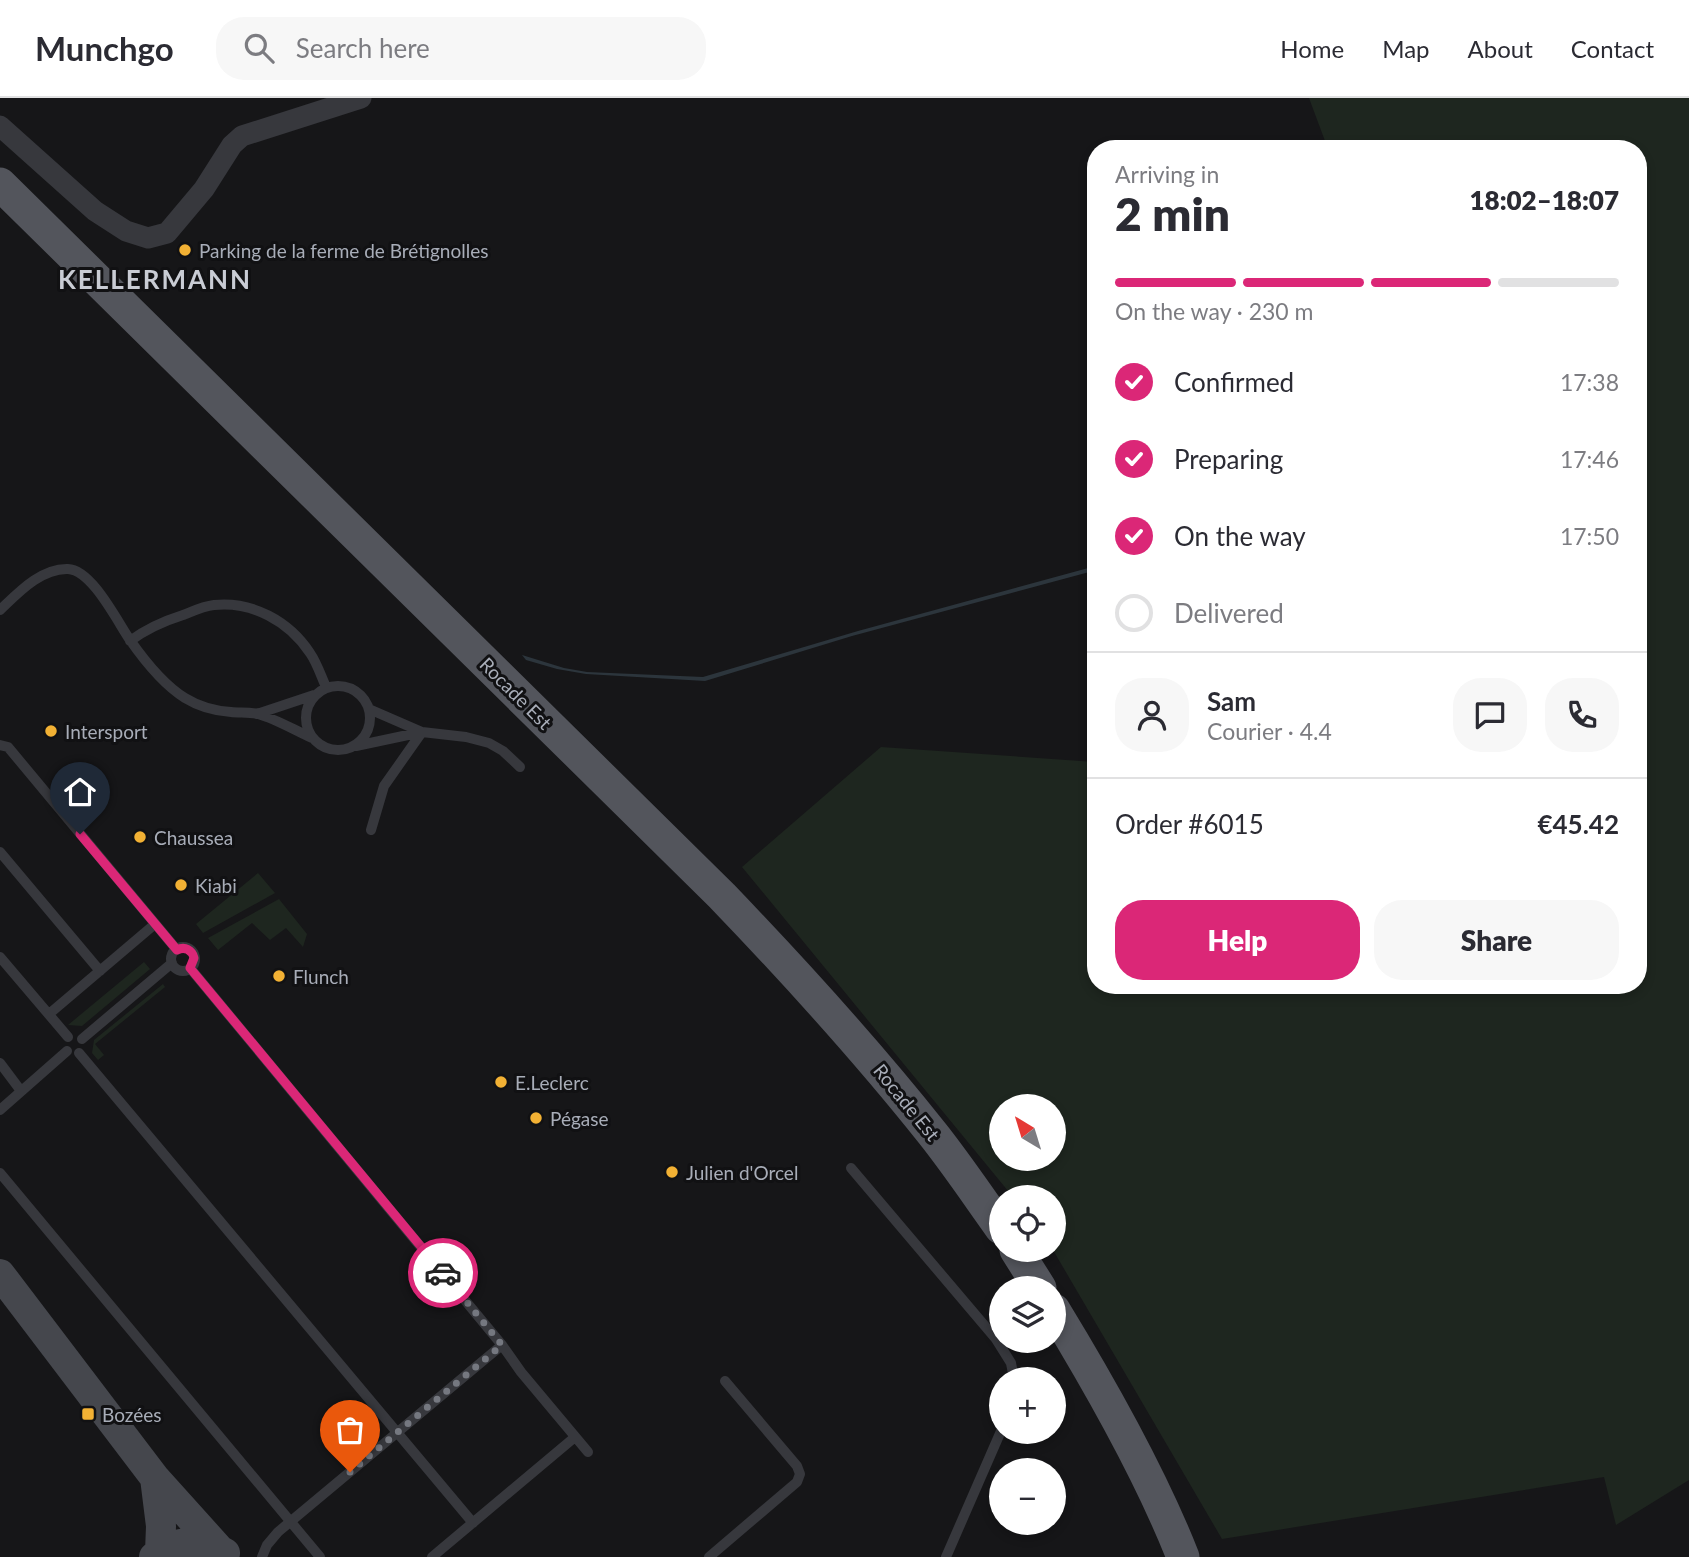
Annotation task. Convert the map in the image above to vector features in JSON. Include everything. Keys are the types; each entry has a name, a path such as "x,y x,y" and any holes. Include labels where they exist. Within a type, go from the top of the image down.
{"main road":[{"name":"Rocade Est","path":"0,184 731,905 867,1053 934,1135 989,1211"},
{"path":"1066,1330 1124,1435 1173,1531 1183,1557"}],"street":[{"path":"0,126 95,211 125,231 148,238 167,233 204,189 232,145 242,136 361,98"},
{"path":"0,1274 155,1478 225,1553"},
{"path":"155,1478 161,1526 157,1555"},
{"path":"157,1555 179,1544 199,1543 225,1553"}],"lane":[{"path":"0,610 32,582 53,572 68,569 80,573 162,679 184,698 226,712 257,713 314,695 326,687 344,686 352,689 365,701 369,709 366,734 354,746"},
{"path":"131,641 168,620 213,605 254,608 297,636 311,654 326,687"},
{"path":"312,738 305,721 314,695"},
{"path":"369,709 422,732 466,737 489,743 503,751 520,767"},
{"path":"257,713 312,738 331,750 422,732"},
{"path":"371,830 384,786 422,732"},
{"path":"0,745 8,747 177,950"},
{"path":"0,852 100,971"},
{"path":"49,1014 155,924"},
{"path":"184,948 191,951 194,958 190,968 180,971 172,963 172,956 177,950 184,948"},
{"path":"0,957 68,1037"},
{"path":"82,1039 172,963"},
{"path":"190,968 588,1452"},
{"path":"0,1110 21,1091 73,1052 84,1045 82,1039 77,1035 68,1037 65,1042 73,1052 374,1405 473,1524"},
{"path":"0,1063 21,1091"},
{"path":"851,1168 996,1339 1012,1367"},
{"path":"0,1173 320,1557"},
{"path":"262,1557 267,1545 291,1522 502,1345"},
{"path":"709,1557 797,1482 800,1474 797,1466 725,1381"},
{"path":"432,1557 575,1437"},
{"path":"946,1557 995,1444"},
{"path":"445,1546 454,1557"}],"shaded area":[{"path":"1309,98 1689,98 1689,1480 1616,1525 1604,1477 1222,1539 1060,1262 1066,1262 1066,1185 1003,1185 992,1171 1066,1171 1066,1094 989,1094 989,1168 742,867 881,747 1087,761 1087,994 1647,994 1647,140 1325,140"},
{"path":"1087,568 1087,573 852,636 705,681 586,674 526,660 522,655 587,672 703,677"},
{"path":"258,873 275,893 203,933 196,924"},
{"path":"279,899 307,934 303,947 286,928 270,940 252,923 218,950 208,938"},
{"path":"144,962 150,969 82,1026 68,1025"},
{"path":"163,984 165,987 95,1044 104,1055 98,1060 92,1053 94,1040"}],"way so far":[{"path":"350,1472 502,1345 443,1273"}],"place":[{"name":"Parking de la ferme de Brétignolles","path":"185,250"},
{"name":"Intersport","path":"51,731"},
{"name":"Chaussea","path":"140,837"},
{"name":"Kiabi","path":"181,885"},
{"name":"Flunch","path":"279,976"},
{"name":"E.Leclerc","path":"501,1082"},
{"name":"Pégase","path":"536,1118"},
{"name":"Julien d'Orcel","path":"672,1172"},
{"name":"Bozées","path":"88,1414"}],"district":[{"name":"KELLERMANN","path":"155,279"}],"route":[{"path":"80,834 177,950 184,948 191,951 194,962 190,968 443,1273"}]}
